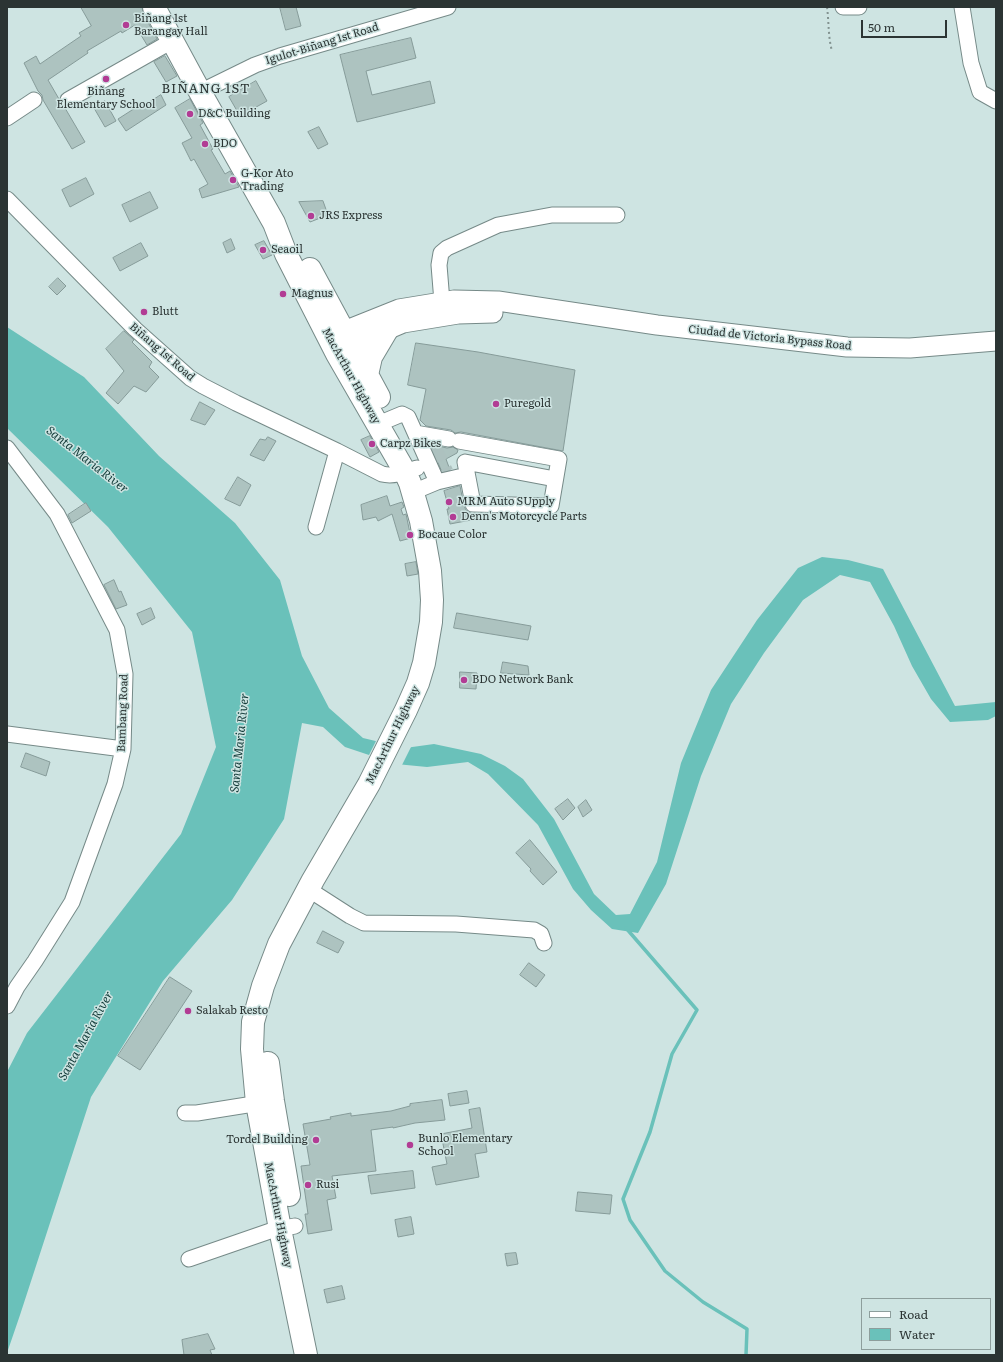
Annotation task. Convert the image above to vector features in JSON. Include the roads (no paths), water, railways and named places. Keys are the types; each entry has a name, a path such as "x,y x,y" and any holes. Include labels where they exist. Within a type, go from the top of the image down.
{"highway":[{"name":"MacArthur Highway","path":"154,7 172,41 206,89 291,234 341,342 384,421 428,479 444,566 446,598 443,641 432,686 413,713 376,787 314,892 284,966 276,989 268,1022 265,1102 287,1228 306,1355"},
{"name":"MacArthur Highway","path":"170,7 206,89"},
{"path":"367,375 370,357 387,330"},
{"name":"MacArthur Highway","path":"341,342 367,375 384,421"},
{"name":"MacArthur Highway","path":"287,1228 321,1355"}],"main road":[{"name":"Ciudad de Victoria Bypass Road","path":"341,342 399,309 454,300 498,301 657,325 847,348 910,348 996,341"},
{"name":"Ciudad de Victoria Bypass Road","path":"341,342 387,330 403,323 458,314 515,312 544,308"}],"street":[{"name":"Igulot-Biñang 1st Road","path":"206,89 255,65 280,56 448,7"},
{"path":"843,7 859,7"},
{"path":"962,7 972,63 980,92 996,101"},
{"path":"68,100 172,41"},
{"path":"7,118 34,100"},
{"name":"Biñang 1st Road","path":"7,199 135,329 190,378 203,386 382,474 428,479 467,475"},
{"path":"442,302 440,265 441,253 446,248 498,225 552,215 617,215"},
{"path":"384,421 402,414 408,417 425,439 428,479"},
{"path":"425,439 454,440 559,459 551,506 473,504 465,462 555,479"},
{"name":"Bambang Road","path":"7,448 57,514 117,630 125,674 123,749 115,784 72,902 17,987 7,1006"},
{"path":"316,527 337,451"},
{"path":"7,734 123,749"},
{"path":"314,892 350,916 364,923 456,924 534,930 541,934 544,942"},
{"path":"186,1113 197,1113 265,1102"},
{"path":"189,1259 244,1239 287,1228"}],"water":[{"name":"Santa Maria River","path":"7,327 84,377 159,456 235,523 280,580 302,656 329,708 363,738 405,748 434,744 481,754 505,766 523,779 554,819 594,894 616,915 630,914 657,862 681,763 711,690 757,620 798,568 822,557 848,560 883,569 955,706 996,702 996,716 988,720 950,722 931,699 912,666 894,626 870,582 840,575 803,600 764,653 731,704 701,776 666,884 638,933 612,929 591,910 573,889 538,825 488,774 468,762 427,767 396,764 345,747 323,727 302,723 284,819 232,900 163,981 91,1097 7,1353 7,1072 27,1033 181,834 216,747 192,632 108,527 7,428"}],"waterway":[{"path":"626,928 697,1010 672,1054 650,1132 623,1199 630,1220 665,1271 703,1302 747,1329 746,1355"}],"tunnel":[{"path":"434,448 446,472"}],"place":[{"name":"Biñang 1st Barangay Hall","path":"126,25"},
{"name":"Biñang Elementary School","path":"106,79"},
{"name":"D&C Building","path":"190,114"},
{"name":"BDO","path":"205,144"},
{"name":"G-Kor Ato Trading","path":"233,180"},
{"name":"JRS Express","path":"311,216"},
{"name":"Seaoil","path":"263,250"},
{"name":"Magnus","path":"283,294"},
{"name":"Blutt","path":"144,312"},
{"name":"Puregold","path":"496,404"},
{"name":"Carpz Bikes","path":"372,444"},
{"name":"MRM Auto SUpply","path":"449,502"},
{"name":"Denn's Motorcycle Parts","path":"453,517"},
{"name":"Bocaue Color","path":"410,535"},
{"name":"BDO Network Bank","path":"464,680"},
{"name":"Salakab Resto","path":"188,1011"},
{"name":"Tordel Building","path":"316,1140"},
{"name":"Bunlo Elementary School","path":"410,1145"},
{"name":"Rusi","path":"308,1185"}],"district":[{"name":"BIÑANG 1ST","path":"206,89"}]}
